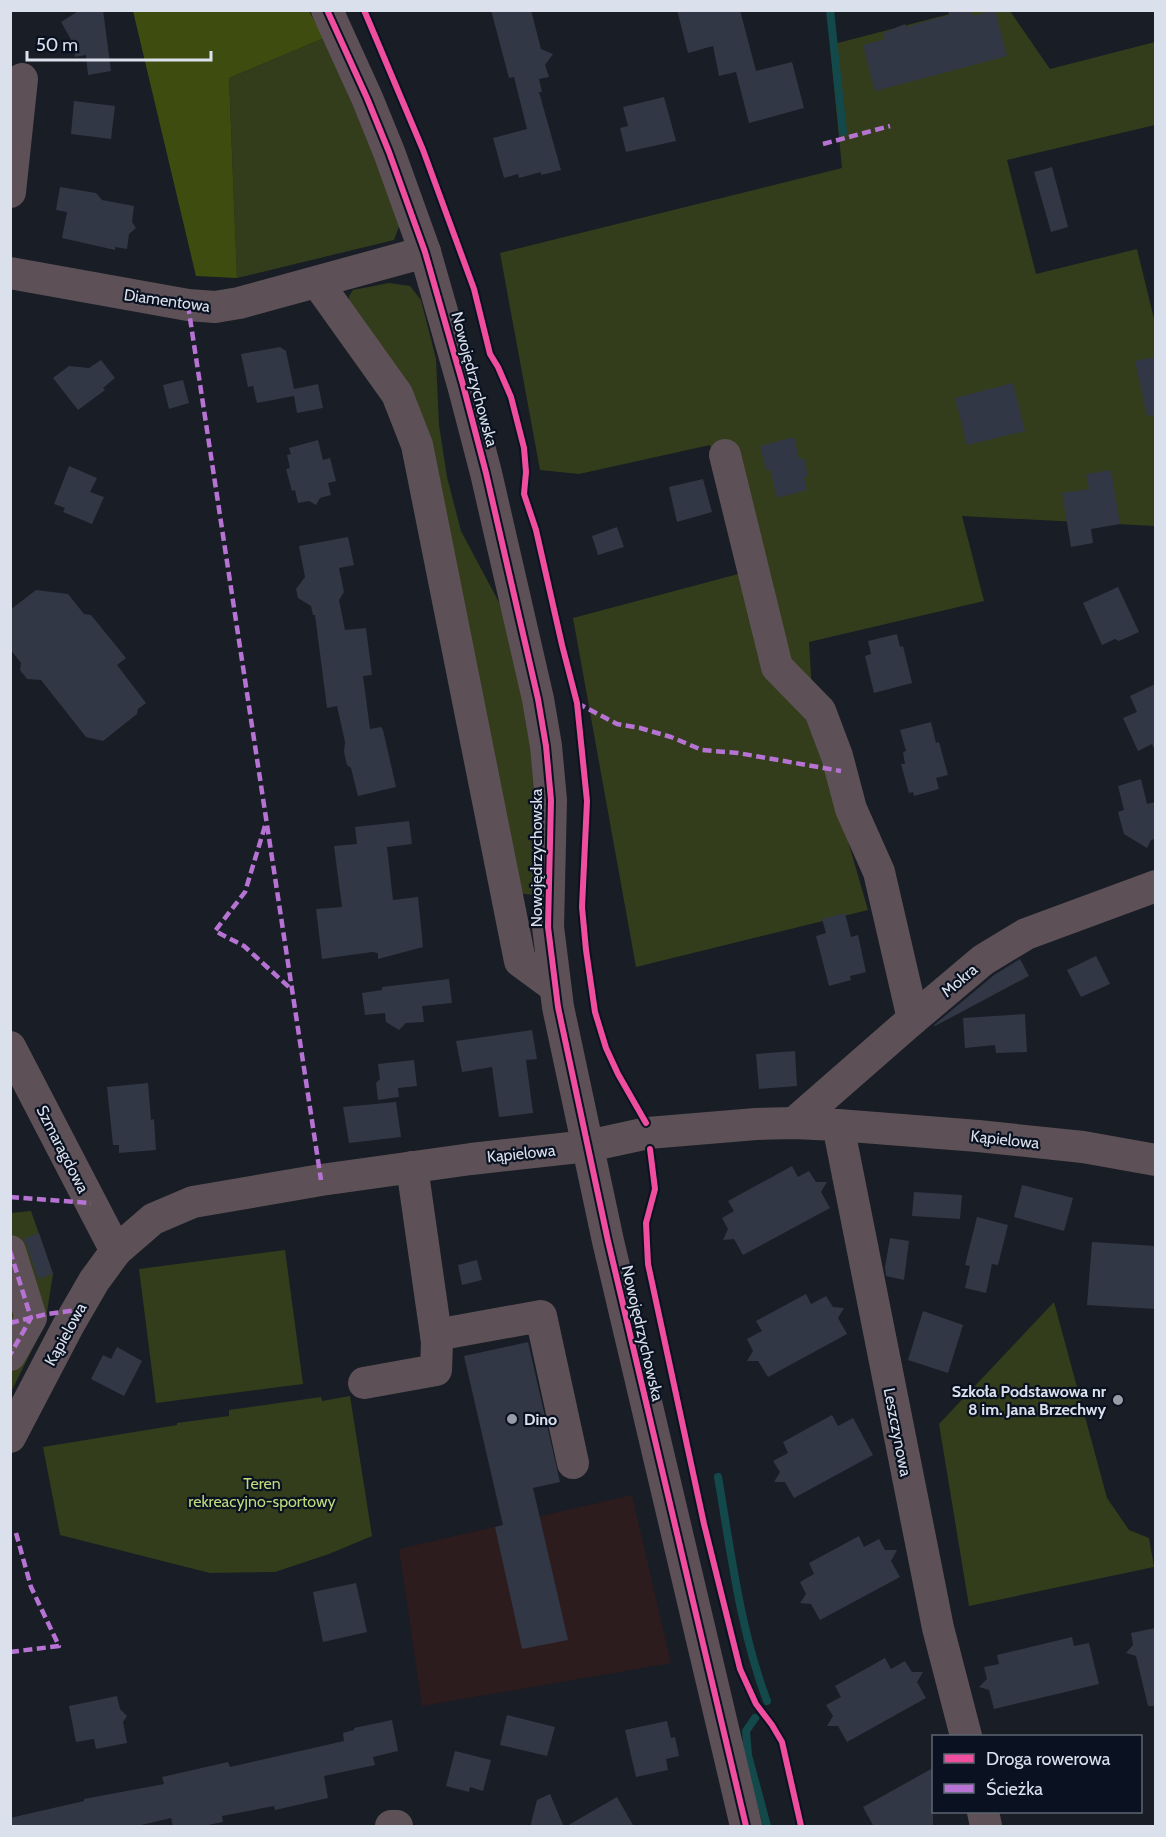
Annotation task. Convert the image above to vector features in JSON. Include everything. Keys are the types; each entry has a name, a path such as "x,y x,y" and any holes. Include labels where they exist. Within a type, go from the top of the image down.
{"street":[{"name":"Nowojędrzychowska","path":"327,10 389,153 425,252 486,473 543,723 550,782 548,927 554,986 608,1241 746,1827"},
{"path":"10,192 22,79"},
{"name":"Diamentowa","path":"10,273 215,308 425,252"},
{"path":"317,282 397,394 417,445 520,961 554,986"},
{"path":"725,455 777,667 820,711 837,756 851,809 879,872 913,1019"},
{"name":"Mokra","path":"794,1123 983,960 1026,934 1155,886"},
{"name":"Szmaragdowa","path":"10,1047 116,1251"},
{"name":"Kąpielowa","path":"10,1437 77,1310 94,1281 116,1251 153,1219 193,1202 412,1167 588,1146 648,1133 756,1124 838,1125 978,1136 1083,1147 1155,1160"},
{"name":"Leszczynowa","path":"838,1125 938,1628 965,1735"},
{"path":"364,1383 436,1370 436,1335 412,1167"},
{"path":"10,1251 21,1321 10,1355"},
{"path":"21,1321 77,1310"},
{"path":"436,1335 541,1316 573,1463"},
{"path":"391,1827 397,1827"}],"shaded area":[{"path":"632,1495 671,1663 422,1706 399,1549"}],"green space":[{"path":"965,10 1010,11 1050,69 1155,42 1155,125 1007,160 1036,274 1137,249 1155,323 1155,526 962,516 984,601 809,642 814,724 868,910 636,967 573,618 742,573 710,445 579,474 540,470 500,253 842,168 830,45"},
{"path":"133,11 309,11 324,38 229,78 237,278 196,276"},
{"path":"324,38 396,207 400,224 394,240 237,278 229,78"},
{"path":"389,283 410,286 421,300 436,359 439,425 447,477 461,531 502,608 530,723 538,792 537,895 523,894 519,885 458,596 349,303 349,296 353,290"},
{"path":"31,1211 53,1274 45,1324 11,1392 11,1213"},
{"path":"285,1250 303,1384 156,1403 139,1269"},
{"path":"1054,1302 1107,1498 1129,1530 1149,1538 1154,1567 969,1606 939,1424"},
{"name":"Teren rekreacyjno-sportowy","path":"350,1396 372,1536 329,1554 275,1572 210,1573 60,1535 43,1447 229,1416 229,1410 321,1397 322,1401"}],"building":[{"path":"80,10 103,10 111,71 88,75 86,55 75,57 73,43 61,22"},
{"path":"491,10 531,10 541,49 553,54 545,65 549,77 539,79 542,92 539,92 561,170 541,175 541,172 519,178 518,174 504,178 493,138 527,129 514,77 509,78"},
{"path":"677,10 740,10 756,71 792,62 804,108 749,123 736,72 719,76 713,46 688,53"},
{"path":"948,10 971,10 973,16 995,10 1007,56 875,91 863,45 885,39 883,33 905,24 906,27 949,15"},
{"path":"664,97 676,141 626,152 620,128 628,126 623,107"},
{"path":"74,101 115,106 111,139 71,134"},
{"path":"1052,167 1068,227 1051,232 1034,172"},
{"path":"60,187 96,193 102,200 134,206 132,222 136,228 129,234 127,249 115,247 115,250 62,238 67,212 56,210"},
{"path":"280,347 286,351 294,389 318,384 323,408 297,413 294,396 257,403 253,386 248,387 241,354"},
{"path":"1155,357 1155,415 1147,416 1135,361"},
{"path":"101,360 115,378 103,388 105,390 78,410 53,378 69,366 89,368"},
{"path":"183,380 189,403 169,409 163,385"},
{"path":"1013,383 1025,431 967,445 955,398"},
{"path":"794,437 799,459 804,458 808,476 804,478 807,490 777,498 770,469 766,470 760,446"},
{"path":"318,440 323,460 330,458 336,481 328,483 331,495 320,498 316,505 309,501 298,503 286,469 290,468 287,455 291,454 289,448"},
{"path":"69,466 97,478 90,492 104,497 92,524 63,512 65,508 54,504"},
{"path":"1111,470 1120,524 1091,529 1093,543 1071,547 1062,493 1089,489 1086,474"},
{"path":"703,479 712,512 677,522 669,487"},
{"path":"617,527 624,547 598,555 592,536"},
{"path":"348,537 354,565 339,568 344,592 339,600 345,630 366,628 372,675 363,676 370,729 381,727 383,730 396,787 358,796 351,768 347,765 344,752 345,742 337,706 327,708 315,615 313,615 311,606 298,598 296,589 305,577 299,546"},
{"path":"1118,587 1139,632 1119,641 1115,639 1102,645 1083,603"},
{"path":"36,590 68,594 84,614 91,615 126,658 117,665 146,703 138,709 137,714 103,741 86,737 41,680 27,679 20,670 21,663 10,649 10,610"},
{"path":"897,634 900,647 903,646 912,683 874,693 865,656 871,654 868,641"},
{"path":"1155,684 1155,751 1152,744 1138,751 1123,718 1137,712 1130,696"},
{"path":"931,722 948,775 936,778 939,789 914,796 913,792 909,793 901,764 905,764 903,752 906,751 900,730"},
{"path":"1141,779 1147,804 1155,802 1155,839 1151,840 1147,848 1124,834 1118,812 1124,810 1118,786"},
{"path":"409,821 412,844 387,847 393,900 418,897 423,947 378,959 378,953 372,952 322,959 316,909 342,907 334,846 357,844 355,827"},
{"path":"845,913 851,937 858,935 866,972 850,976 851,980 829,986 816,936 826,933 822,919"},
{"path":"1096,956 1110,984 1081,997 1067,970"},
{"path":"1020,959 1029,976 934,1025 994,975"},
{"path":"449,979 452,1003 422,1006 424,1022 406,1023 399,1030 386,1022 385,1013 365,1015 362,993 382,990 382,987"},
{"path":"1025,1014 1027,1052 996,1053 995,1045 965,1048 963,1018"},
{"path":"532,1030 537,1059 526,1060 533,1113 499,1117 492,1067 462,1072 456,1041"},
{"path":"795,1051 797,1086 759,1089 756,1054"},
{"path":"414,1060 417,1086 398,1088 399,1097 378,1100 376,1083 380,1079 378,1064"},
{"path":"148,1083 156,1150 119,1153 119,1145 113,1145 107,1087"},
{"path":"396,1102 401,1137 349,1143 343,1107"},
{"path":"792,1166 798,1177 809,1171 816,1182 827,1182 821,1192 830,1208 743,1255 734,1239 723,1240 728,1229 722,1218 734,1211 728,1201"},
{"path":"1022,1185 1073,1198 1064,1231 1014,1217"},
{"path":"914,1192 962,1195 960,1219 912,1216"},
{"path":"977,1217 1008,1225 998,1265 992,1264 986,1293 965,1288 970,1266 965,1265"},
{"path":"39,1233 53,1274 38,1279 23,1239"},
{"path":"890,1238 909,1241 904,1280 886,1276 885,1267"},
{"path":"1092,1242 1155,1246 1155,1309 1087,1305"},
{"path":"477,1260 482,1280 462,1285 458,1265"},
{"path":"806,1294 811,1304 826,1296 833,1307 844,1308 838,1318 847,1334 768,1377 758,1361 747,1361 753,1351 747,1339 762,1331 756,1321"},
{"path":"923,1311 963,1325 948,1373 908,1360"},
{"path":"528,1342 560,1482 533,1488 568,1640 522,1649 495,1527 503,1525 464,1356"},
{"path":"117,1347 142,1361 124,1396 91,1379 103,1355 111,1359"},
{"path":"832,1415 838,1426 853,1418 873,1455 794,1498 785,1482 774,1482 780,1472 773,1461 788,1453 783,1442"},
{"path":"859,1536 864,1547 879,1539 885,1550 897,1550 891,1561 900,1577 820,1620 811,1604 800,1603 806,1594 800,1582 814,1574 809,1563"},
{"path":"356,1583 367,1632 323,1642 313,1592"},
{"path":"1155,1628 1155,1706 1148,1706 1136,1656 1126,1653 1133,1645 1131,1633"},
{"path":"1072,1637 1074,1646 1089,1643 1099,1684 994,1709 989,1690 979,1687 987,1679 984,1667 999,1664 997,1655"},
{"path":"885,1658 891,1669 905,1661 912,1672 923,1672 917,1682 926,1698 847,1742 838,1726 827,1726 833,1716 826,1705 841,1697 835,1686"},
{"path":"117,1696 120,1709 127,1716 123,1722 127,1743 96,1749 94,1739 76,1742 69,1706"},
{"path":"507,1715 555,1727 547,1756 500,1745"},
{"path":"392,1720 398,1751 373,1757 375,1765 324,1776 328,1798 275,1810 274,1806 222,1816 223,1822 199,1827 173,1827 171,1818 133,1827 10,1827 10,1818 84,1801 84,1799 164,1784 162,1777 228,1762 230,1767 344,1741 343,1733 354,1730 354,1728"},
{"path":"667,1721 671,1738 675,1737 679,1756 666,1759 668,1770 636,1777 625,1730"},
{"path":"455,1751 491,1760 483,1791 470,1787 469,1792 446,1786"},
{"path":"932,1769 933,1827 874,1827 863,1807"},
{"path":"550,1794 564,1827 530,1827 537,1800"},
{"path":"617,1797 634,1827 565,1827"}],"waterway":[{"path":"830,10 843,132"},
{"path":"718,1477 743,1619 767,1701"},
{"path":"755,1718 746,1731 748,1755 767,1826"}],"marked path":[{"path":"823,144 890,126"},
{"path":"188,305 321,1180"},
{"path":"577,703 617,724 671,737 702,750 738,753 841,771"},
{"path":"265,826 245,892 215,931 244,946 291,989"},
{"path":"10,1197 91,1203"},
{"path":"10,1251 31,1318 10,1355"},
{"path":"10,1323 77,1310"},
{"path":"10,1652 59,1646 31,1587 16,1533"}],"cycle path":[{"path":"327,10 389,152 425,252 486,473 538,699 546,746 551,800 548,927 558,1007 608,1241 746,1826"},
{"path":"364,10 423,150 474,289 490,354 511,397 524,448 526,472 524,494 536,530 577,703 587,801 582,907 595,1012 606,1048 646,1123"},
{"path":"650,1149 655,1189 646,1223 648,1264 704,1524 740,1669 756,1704 782,1742 801,1826"}],"place":[{"name":"Szkoła Podstawowa nr 8 im. Jana Brzechwy","path":"1118,1400"},
{"name":"Dino","path":"512,1419"}]}
